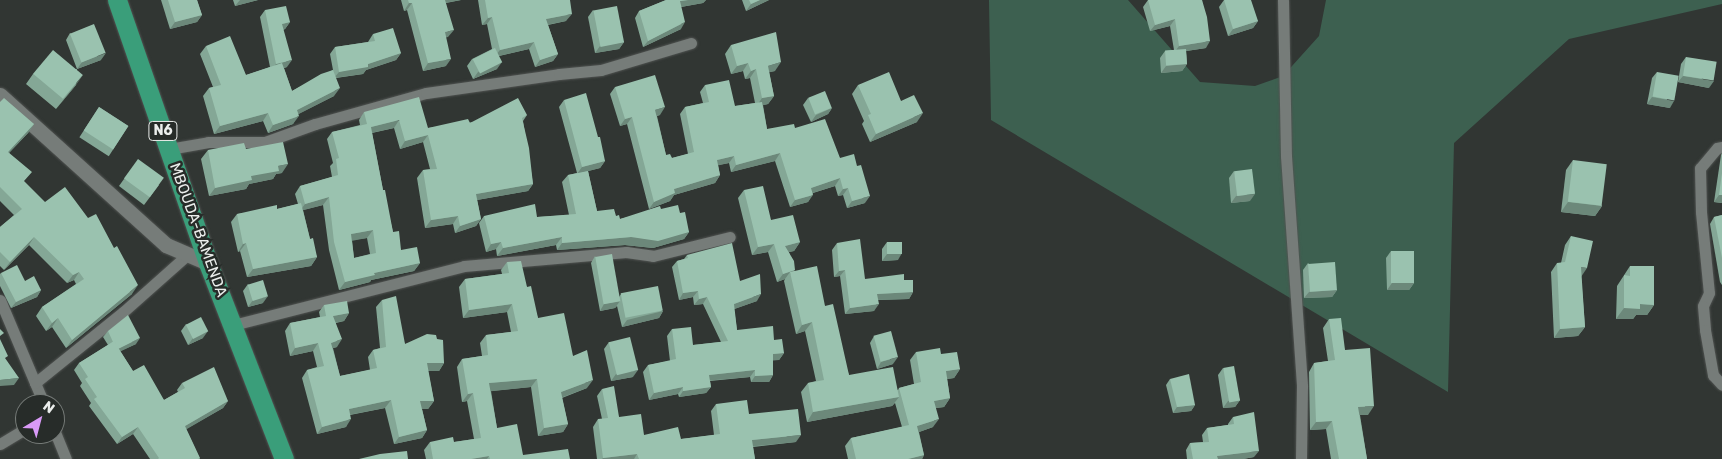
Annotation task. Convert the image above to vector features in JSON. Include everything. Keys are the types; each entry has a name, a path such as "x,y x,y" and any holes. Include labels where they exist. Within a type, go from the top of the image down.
{"highway":[{"name":"MBOUDA-BAMENDA","path":"117,0 208,263 284,459"}],"street":[{"path":"1283,0 1286,156 1302,386 1301,459"},
{"path":"169,149 208,142 265,142 316,124 426,93 559,74 601,70 690,43"},
{"path":"0,95 166,245 208,263"},
{"path":"1722,147 1716,148 1700,168 1701,212 1708,293 1703,306 1705,330 1712,375 1722,385"},
{"path":"233,325 464,266 626,252 654,256 730,237"},
{"path":"35,383 123,312 187,255"},
{"path":"0,300 40,394"},
{"path":"0,444 15,435"},
{"path":"60,444 66,459"}],"green space":[{"path":"989,0 1128,0 1200,82 1255,86 1283,76 1319,36 1326,0 1722,0 1722,4 1569,39 1454,143 1448,392 991,120"}],"building":[{"path":"168,0 197,0 202,15 175,22"},
{"path":"408,0 445,0 454,30 445,32 451,59 428,63 412,3 409,3"},
{"path":"485,0 570,0 572,14 546,19 558,54 540,60 534,42 500,50 492,17 488,18"},
{"path":"666,0 688,0 680,1 685,22 648,41 639,11"},
{"path":"749,0 760,0 751,4"},
{"path":"1148,0 1202,0 1207,17 1210,41 1179,46 1175,19 1155,25"},
{"path":"1224,0 1251,0 1258,21 1233,29"},
{"path":"286,6 290,22 282,24 292,60 276,64 265,10"},
{"path":"617,6 624,42 601,47 593,11"},
{"path":"94,24 106,53 82,62 70,34"},
{"path":"393,28 401,53 368,64 368,67 339,72 335,47 375,41 373,34"},
{"path":"776,32 781,62 768,66 774,96 762,98 756,69 751,71 748,63 737,66 731,45"},
{"path":"230,36 246,75 282,63 292,91 321,74 333,70 340,88 297,110 299,116 273,125 268,113 220,126 209,88 221,85 206,46"},
{"path":"495,48 502,62 480,74 473,59"},
{"path":"1186,49 1187,64 1166,65 1165,50"},
{"path":"53,50 83,75 63,99 33,74"},
{"path":"1686,57 1717,62 1714,81 1683,76"},
{"path":"889,72 901,101 914,95 923,113 876,134 868,115 871,114 858,85"},
{"path":"1657,72 1679,76 1674,100 1653,97"},
{"path":"655,75 665,107 655,110 666,155 670,154 672,158 694,152 685,107 709,102 705,85 729,80 735,106 762,102 767,129 794,124 795,128 825,119 840,158 854,154 857,166 861,165 870,196 852,201 848,188 843,189 840,178 811,188 813,195 795,200 780,153 736,165 734,156 717,160 720,175 674,189 675,193 654,202 632,117 625,119 615,87"},
{"path":"825,91 832,108 815,114 808,98"},
{"path":"586,93 598,137 600,137 605,161 582,167 564,100"},
{"path":"419,97 428,128 468,119 470,123 518,98 527,115 522,118 529,148 533,184 476,194 481,219 460,226 458,216 431,220 423,170 437,169 428,135 405,141 399,120 371,127 393,232 399,231 401,250 417,247 420,263 374,273 375,275 345,282 334,242 329,197 305,204 300,186 338,175 336,159 339,158 332,132 367,124 364,112","holes":["373,230 376,253 354,258 351,234"]},
{"path":"4,98 34,124 8,152 32,172 24,181 45,202 65,187 88,218 96,214 114,248 117,246 138,285 72,340 58,318 52,323 42,307 84,279 79,272 73,275 34,237 10,262 0,252 0,227 22,209 0,187 0,102"},
{"path":"99,107 128,126 113,150 84,130"},
{"path":"283,142 288,164 278,166 279,171 251,176 252,180 215,188 208,150 244,143 246,149"},
{"path":"138,159 164,178 150,197 124,178"},
{"path":"1573,160 1607,164 1602,206 1568,202"},
{"path":"1252,169 1255,194 1237,196 1234,171"},
{"path":"588,171 597,211 614,209 616,216 619,215 620,219 660,206 661,209 678,205 680,213 685,212 689,232 658,241 631,237 562,243 562,237 503,248 501,242 491,244 484,216 535,204 537,217 576,214 568,175"},
{"path":"1722,173 1722,195 1719,195"},
{"path":"763,186 771,220 793,215 800,242 785,246 794,261 795,270 783,274 774,244 758,247 744,190"},
{"path":"301,203 310,239 313,238 317,257 253,269 246,243 243,244 237,214 277,205 277,209"},
{"path":"1722,215 1722,258 1714,217"},
{"path":"1571,236 1593,241 1587,268 1581,267 1585,327 1560,329 1557,263 1565,262"},
{"path":"860,239 865,279 904,274 904,280 913,280 913,292 877,294 879,304 850,308 845,270 839,271 837,243"},
{"path":"887,242 902,242 902,254 887,254"},
{"path":"732,243 740,281 760,274 761,294 734,304 737,330 773,326 774,340 782,339 784,353 773,354 773,375 755,376 755,370 709,375 711,387 683,391 683,387 654,393 648,365 676,359 672,329 691,327 693,345 728,341 707,297 699,299 698,291 683,293 677,261 688,258 687,255"},
{"path":"1391,251 1414,251 1414,283 1391,283"},
{"path":"612,254 620,301 604,304 595,257"},
{"path":"521,261 527,287 531,286 538,318 564,313 573,356 587,350 593,380 561,392 568,424 544,428 537,379 489,383 497,428 517,424 523,455 568,449 570,459 490,459 489,456 471,459 433,459 430,442 453,437 454,442 481,438 473,393 468,394 462,359 488,355 486,335 518,331 512,304 469,310 465,279 509,273 507,262"},
{"path":"1335,262 1337,290 1310,292 1308,264"},
{"path":"17,265 25,281 34,276 41,290 16,302 1,273"},
{"path":"817,266 825,306 833,304 849,375 893,367 899,397 813,412 808,383 824,380 812,322 802,325 790,272"},
{"path":"1630,266 1654,266 1654,305 1640,304 1640,309 1624,308 1624,275 1630,276"},
{"path":"263,280 268,296 253,301 248,285"},
{"path":"658,286 663,311 625,318 621,293"},
{"path":"396,296 405,344 427,334 436,335 437,339 443,340 444,363 427,363 434,401 420,401 427,430 399,437 391,400 349,409 351,419 322,427 307,370 324,366 318,343 295,348 290,323 326,316 324,305 347,301 349,313 333,316 342,339 331,343 340,376 377,368 373,350 386,347 382,300"},
{"path":"128,315 140,338 118,349 108,331"},
{"path":"201,317 208,331 193,339 186,325"},
{"path":"1341,318 1345,350 1370,348 1374,406 1358,407 1367,459 1339,459 1332,421 1316,422 1314,363 1335,360 1329,319"},
{"path":"891,331 898,357 881,362 874,336"},
{"path":"630,337 638,370 617,375 609,342"},
{"path":"0,339 8,356 5,358 19,378 0,380"},
{"path":"114,341 133,371 144,365 164,400 185,388 182,383 214,367 228,401 185,426 200,458 158,459 138,427 122,437 94,399 97,397 85,379 88,377 79,363"},
{"path":"940,348 941,354 957,352 960,369 946,371 950,398 934,401 939,419 917,426 924,455 908,459 856,459 851,438 909,425 899,388 921,382 916,352"},
{"path":"1234,366 1240,400 1229,402 1223,368"},
{"path":"1189,374 1195,405 1177,407 1170,379"},
{"path":"614,386 619,417 641,414 644,435 678,427 681,439 720,434 716,404 747,400 749,414 798,409 801,435 752,440 755,459 639,459 637,454 603,458 598,419 608,418 602,389"},
{"path":"1254,412 1259,451 1217,456 1218,459 1193,459 1190,443 1209,442 1207,428 1234,424 1233,417"},
{"path":"407,451 408,459 359,459 380,454"}]}
